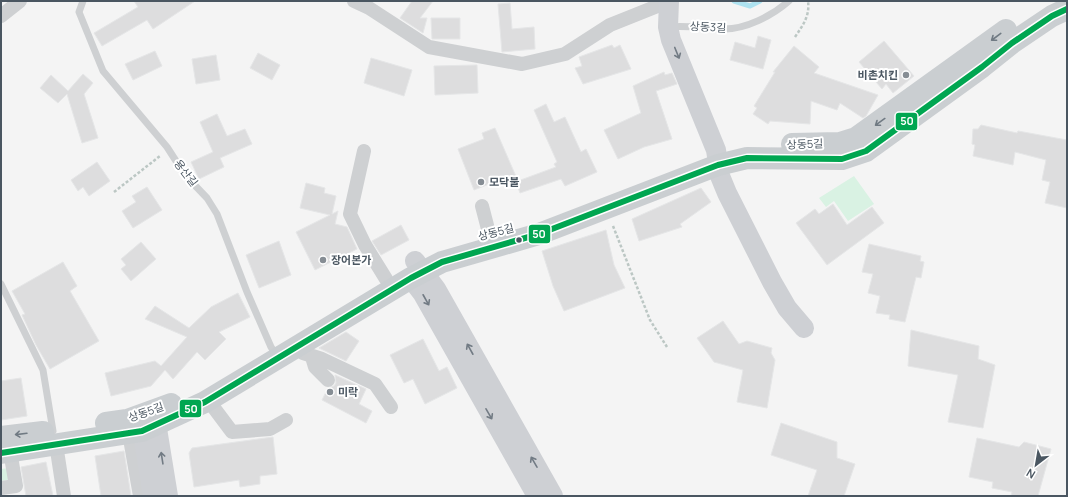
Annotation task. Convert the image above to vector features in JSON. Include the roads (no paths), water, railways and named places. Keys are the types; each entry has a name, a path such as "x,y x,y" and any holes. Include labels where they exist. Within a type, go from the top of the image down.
{"main road":[{"name":"상동5길","path":"4,447 54,437 144,423 208,400 274,352 305,351 408,272 441,249 489,233 534,222 723,156 840,143 856,138 929,87 1003,32 1053,1"},
{"name":"상동5길","path":"144,423 199,391 274,352 408,272 539,234 606,209 723,156 747,158 842,159 866,151 976,72 1012,43 1052,16 1067,9"}],"street":[{"path":"1,16 20,1"},
{"path":"354,1 369,8 429,47 522,64 565,54 610,25 669,1 675,26 723,156 727,193 772,282 787,308 808,324"},
{"path":"675,26 683,1"},
{"path":"364,151 350,214 365,245 436,289 553,496"},
{"path":"482,206 489,233"},
{"path":"408,272 537,496"},
{"path":"305,351 315,367 328,380"},
{"path":"305,351 375,384 391,407"},
{"path":"208,400 232,432 270,429 286,420"},
{"path":"140,496 144,423"},
{"path":"144,423 153,496"},
{"path":"144,423 168,496"},
{"path":"54,437 64,496"},
{"path":"1,488 16,486 4,447"}],"lane":[{"name":"용산길","path":"83,1 79,12 103,71 168,149 185,175 207,198 217,214 228,246 274,352"},
{"name":"상동3길","path":"675,26 724,29 746,26 775,11 789,1"},
{"path":"1,284 43,370 54,437"}],"waterway":[{"path":"734,1 750,6 760,1"}],"place":[{"name":"비촌치킨","path":"906,75"},
{"name":"모닥불","path":"481,182"},
{"name":"장어본가","path":"323,260"},
{"name":"미락","path":"330,392"}]}
